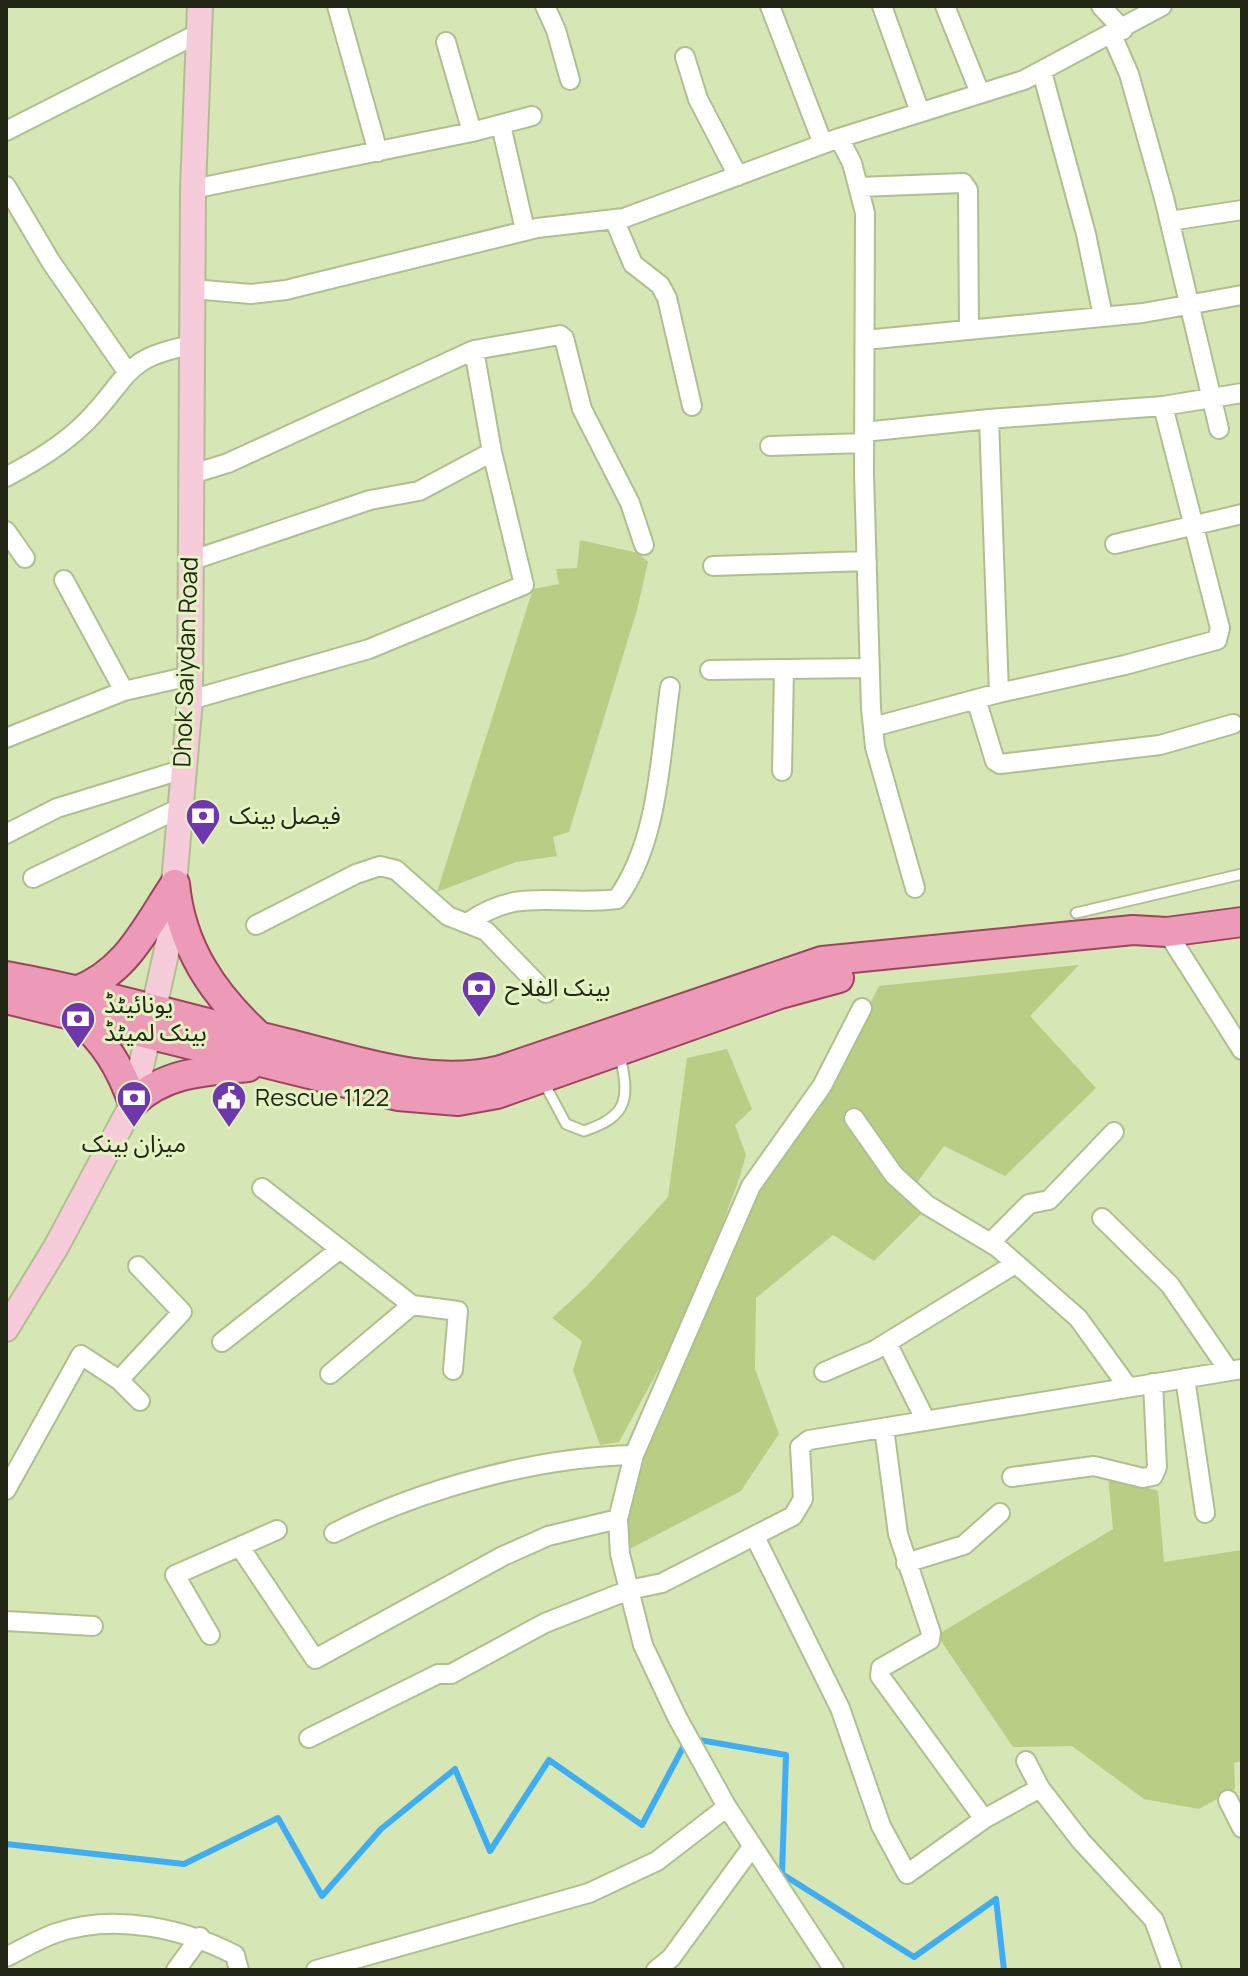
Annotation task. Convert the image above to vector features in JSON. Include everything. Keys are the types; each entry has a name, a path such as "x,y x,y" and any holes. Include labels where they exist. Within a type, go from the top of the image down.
{"main road":[{"name":"Dhok Saiydan Road","path":"6,1329 56,1247 133,1103 169,940 190,688 193,189 200,6"},
{"path":"6,999 73,1002 125,961 175,884"},
{"path":"175,884 185,932 202,970 215,991 259,1036"},
{"path":"6,976 73,1002 153,1022 272,1065 398,1096 433,1101 485,1097 542,1079 604,1049 822,961 1133,930 1167,932 1242,922"},
{"path":"73,1002 120,1068 133,1103 156,1085 181,1075 272,1065"},
{"path":"153,1022 259,1036 403,1072 450,1077 604,1049"}],"street":[{"path":"337,6 378,152"},
{"path":"545,6 556,30 570,80"},
{"path":"770,6 831,141 852,163 865,213 864,438 873,727 875,747 915,888"},
{"path":"882,6 920,112"},
{"path":"945,6 980,93"},
{"path":"1101,6 1117,33 1129,74 1170,221 1219,429"},
{"path":"192,289 251,294 286,290 525,230 614,219 831,141 1042,72 1162,6"},
{"path":"6,131 199,33"},
{"path":"446,42 472,132"},
{"path":"685,57 698,99 738,176"},
{"path":"1042,72 1086,234 1103,316"},
{"path":"193,189 472,132 532,116"},
{"path":"501,125 525,230"},
{"path":"859,187 963,183 968,190 969,330"},
{"path":"6,186 126,370"},
{"path":"1170,221 1242,210"},
{"path":"6,224 23,214"},
{"path":"614,219 633,264 654,279 667,298 692,406"},
{"path":"865,340 1103,316 1242,295"},
{"path":"189,475 228,463 474,350 560,335 564,338 582,409 630,503 644,545"},
{"path":"6,477 47,455 87,421 126,370 159,351 192,345"},
{"path":"6,738 124,691 190,688 369,649 524,585 492,452 474,350"},
{"path":"770,446 864,438 989,419 1163,406 1242,393"},
{"path":"873,727 1217,640 1220,628 1163,406"},
{"path":"989,419 999,693"},
{"path":"190,561 370,500 419,491 492,452"},
{"path":"1115,544 1242,514"},
{"path":"6,531 25,558"},
{"path":"713,566 867,561"},
{"path":"64,580 124,691"},
{"path":"710,670 870,668"},
{"path":"782,771 784,669"},
{"path":"467,923 488,908 513,899 593,902 617,899 632,878 648,830 670,687"},
{"path":"976,699 995,761 1000,764 1160,745 1233,724"},
{"path":"6,834 57,808 184,769"},
{"path":"33,878 180,808"},
{"path":"256,925 356,874 380,866 396,870 448,916 486,931 546,993"},
{"path":"1167,932 1242,1050"},
{"path":"834,1970 697,1759 643,1645 620,1554 618,1519 634,1455 751,1186 822,1086 862,1008"},
{"path":"854,1118 905,1185 927,1205 990,1243 1078,1318 1128,1387"},
{"path":"990,1243 1029,1204 1049,1200 1114,1132"},
{"path":"262,1188 412,1305 458,1311 453,1370"},
{"path":"309,1738 438,1674 451,1674 545,1623 629,1590 662,1583 793,1516 803,1499 800,1447 809,1440 1236,1370 1170,1285 1102,1218"},
{"path":"222,1342 339,1250"},
{"path":"824,1372 887,1343 1015,1264"},
{"path":"119,1380 182,1312 138,1266"},
{"path":"330,1374 412,1305"},
{"path":"887,1343 926,1421"},
{"path":"6,1490 81,1355 119,1380 140,1401"},
{"path":"1185,1378 1205,1513"},
{"path":"1012,1477 1094,1466 1143,1478 1153,1476 1157,1467 1153,1383"},
{"path":"884,1428 898,1534 930,1640 881,1668 880,1676 984,1819"},
{"path":"334,1533 381,1509 480,1481 582,1456 634,1455"},
{"path":"906,1563 964,1545 1000,1513"},
{"path":"240,1547 315,1659 503,1556 548,1536 618,1519"},
{"path":"210,1635 175,1575 277,1530"},
{"path":"755,1537 840,1708 881,1826 907,1874 984,1819 1040,1788"},
{"path":"6,1621 93,1626"},
{"path":"1026,1761 1040,1788 1081,1841 1154,1920 1172,1970"},
{"path":"1228,1800 1242,1828"},
{"path":"316,1970 589,1893 657,1861 727,1807"},
{"path":"670,1966 752,1847"},
{"path":"6,1957 56,1933 87,1926 158,1927 200,1937 235,1955 239,1970"},
{"path":"176,1970 200,1937"}],"lane":[{"path":"1076,913 1242,874"},
{"path":"542,1079 566,1124 575,1130 595,1128 616,1115 627,1096 604,1049"}],"green space":[{"path":"580,540 638,553 648,562 637,610 569,832 553,837 557,856 516,862 437,892 533,589 559,584 556,569 577,568"},
{"path":"1079,965 1030,1016 1096,1088 1005,1176 944,1146 914,1187 922,1213 874,1261 833,1235 756,1298 755,1369 779,1434 741,1491 620,1554 633,1471 753,1198 840,1063 879,986"},
{"path":"727,1049 752,1109 735,1125 746,1155 739,1179 691,1310 619,1442 600,1445 573,1370 582,1341 552,1318 585,1288 668,1197 687,1058"},
{"path":"1108,1476 1158,1491 1164,1562 1242,1550 1242,1761 1234,1763 1235,1789 1199,1809 1144,1799 1072,1746 1013,1747 937,1635 1113,1529"}],"waterway":[{"path":"6,1844 184,1864 278,1818 322,1896 381,1829 455,1769 490,1851 549,1760 642,1825 688,1738 786,1755 782,1874 914,1957 996,1899 1004,1970"}],"place":[{"name":"فیصل بینک","path":"203,847"},
{"name":"بینک الفلاح","path":"479,1019"},
{"name":"یونائیٹڈ بینک لمیٹڈ","path":"78,1050"},
{"name":"میزان بینک","path":"134,1129"},
{"name":"Rescue 1122","path":"229,1129"}]}
